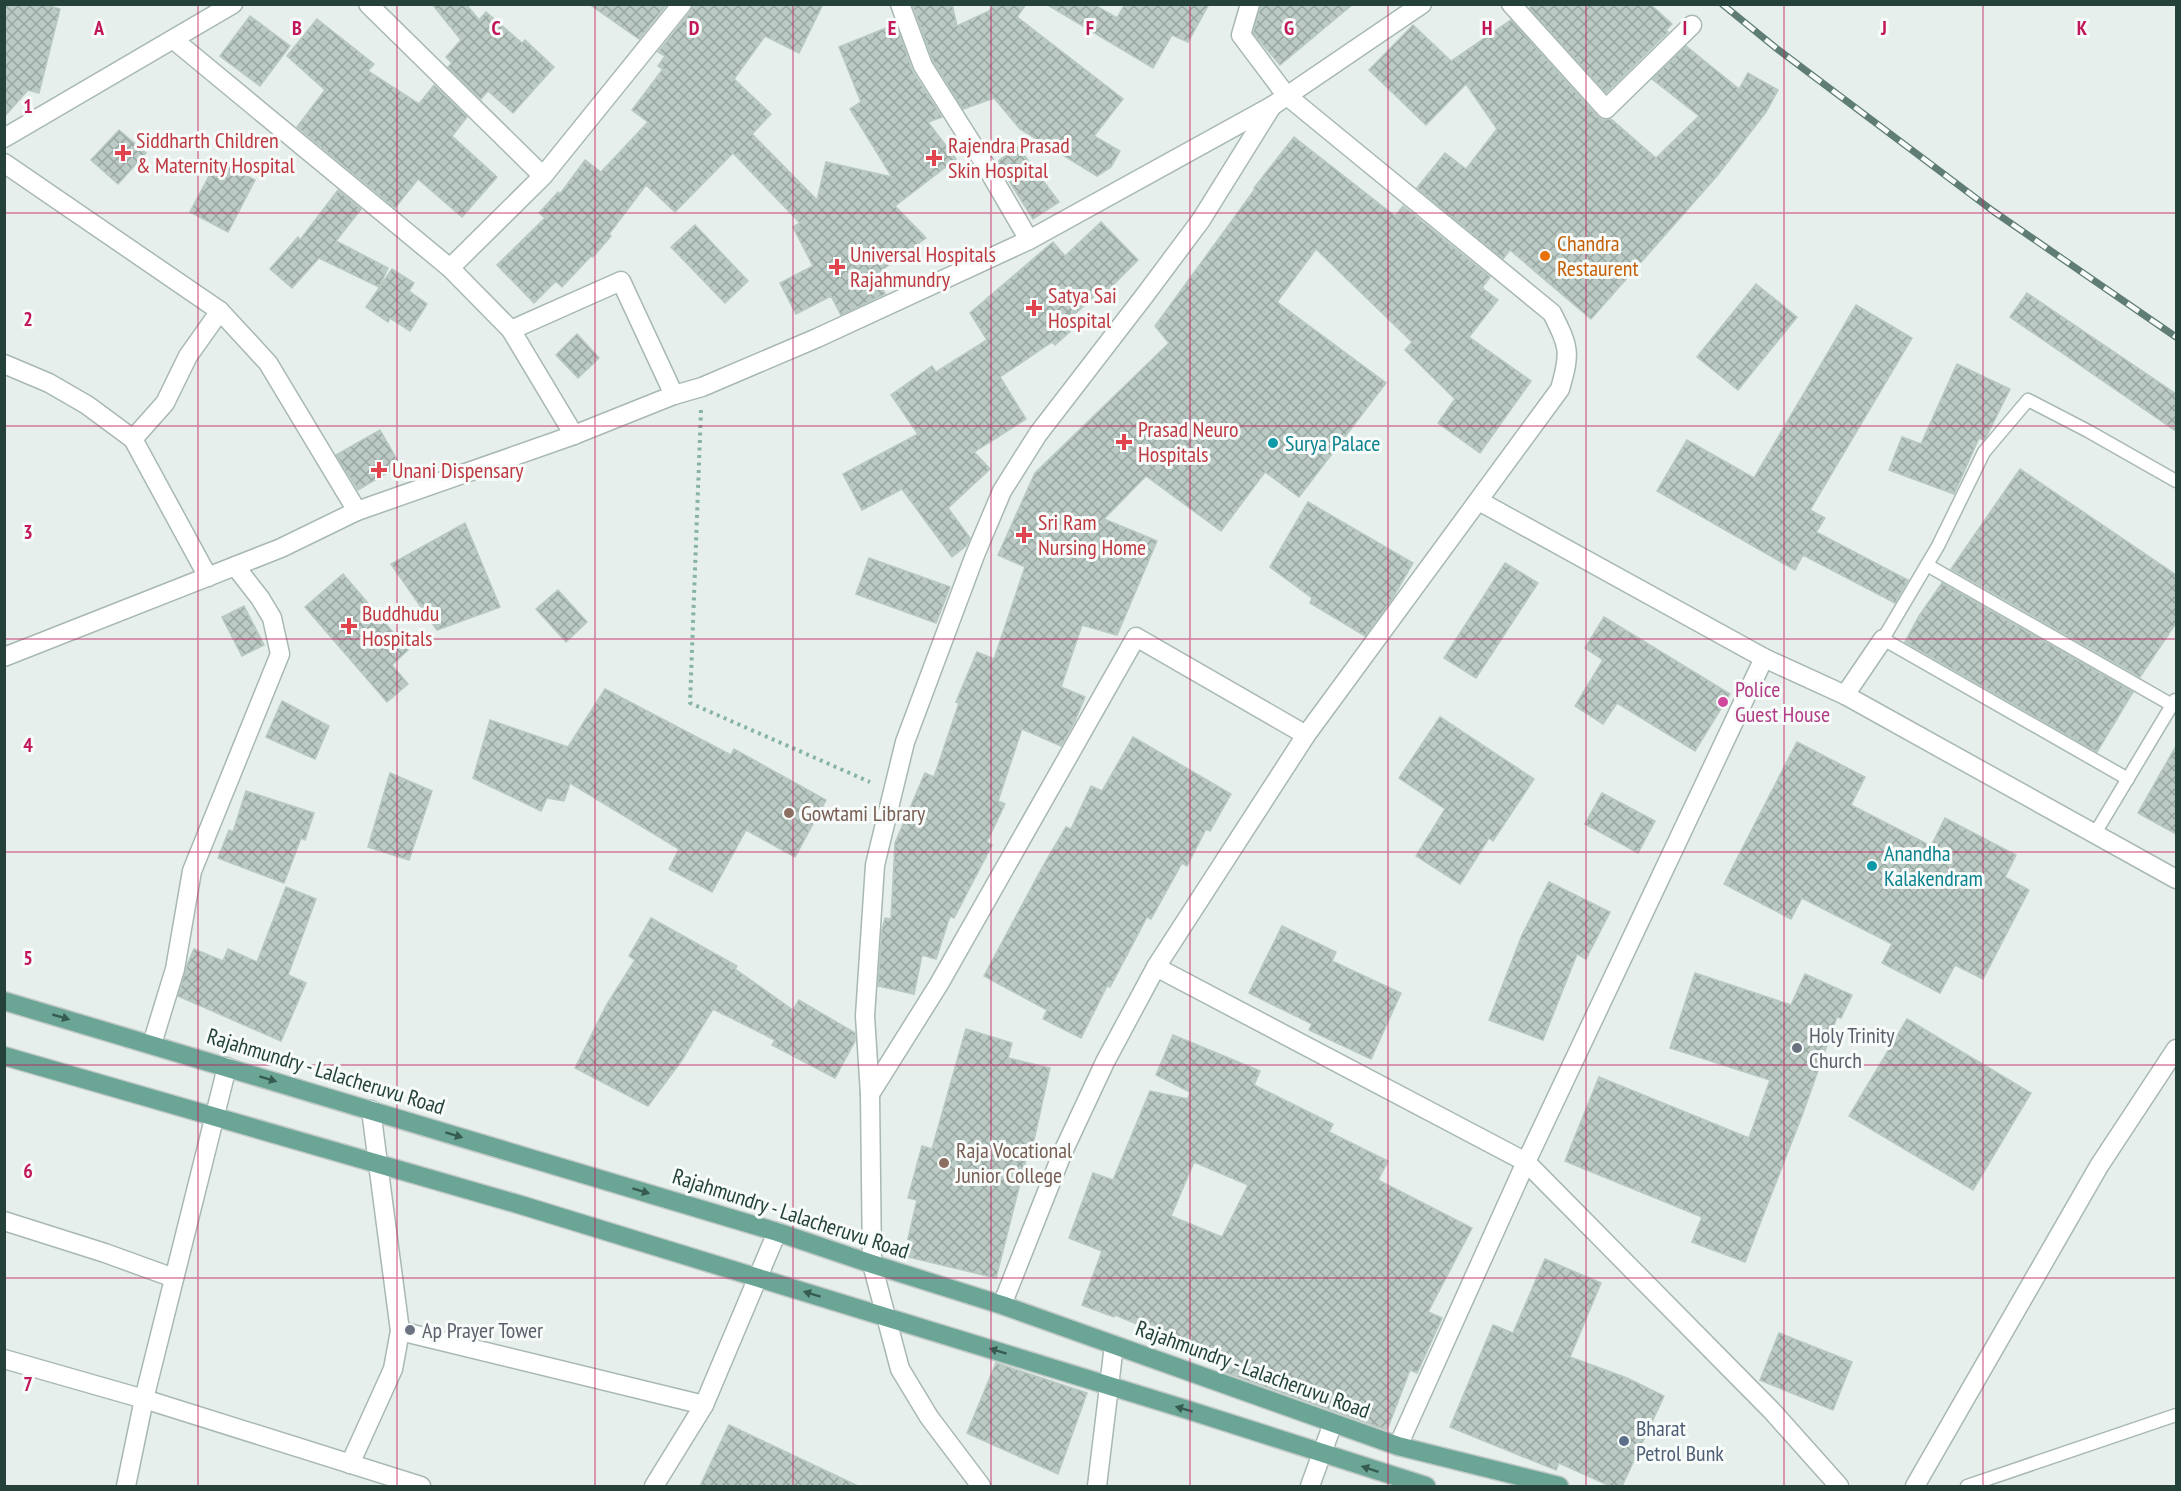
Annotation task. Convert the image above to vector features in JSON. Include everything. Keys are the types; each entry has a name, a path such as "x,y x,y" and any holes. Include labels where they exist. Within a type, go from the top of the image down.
{"main road":[{"name":"Rajahmundry - Lalacheruvu Road","path":"4,1000 777,1232 1002,1305 1398,1446 1548,1485"},
{"path":"4,1056 378,1163 886,1317 1426,1486"}],"street":[{"path":"4,138 233,4"},
{"path":"368,4 543,176"},
{"path":"450,268 543,176 682,4"},
{"path":"900,4 923,66 983,161 1029,240"},
{"path":"1002,1305 1062,1154 1105,1062 1156,967 1306,735 1560,389 1568,361 1565,340 1552,313 1279,100 1241,35 1250,4"},
{"path":"4,657 281,548 357,511 574,435 674,395 702,387 817,338 1029,240 1279,100 1422,4"},
{"path":"1511,4 1606,109 1692,26"},
{"path":"174,40 450,268 511,330 574,435"},
{"path":"981,1486 929,1417 900,1369 872,1264 870,1094 865,1016 876,865 905,742 975,555 1002,491 1038,434 1201,220 1279,100"},
{"path":"4,163 220,311 268,363 357,511"},
{"path":"511,330 621,281 674,395"},
{"path":"132,439 165,403 188,356 220,311"},
{"path":"4,364 49,383 87,405 132,439 208,577"},
{"path":"1479,501 1764,658 1845,695 2176,879"},
{"path":"152,1044 175,969 192,871 280,654 272,618 260,598 235,566"},
{"path":"870,1094 939,984 1136,637 1306,735"},
{"path":"1845,695 1883,639"},
{"path":"1398,1446 1526,1162 1764,658"},
{"path":"1156,967 1526,1162 1772,1411 1839,1486"},
{"path":"1915,1486 2099,1166 2176,1049"},
{"path":"126,1486 144,1399 227,1067"},
{"path":"350,1464 393,1369 400,1331 371,1110"},
{"path":"4,1221 174,1278"},
{"path":"654,1486 704,1406 777,1232"},
{"path":"400,1331 704,1406"},
{"path":"1097,1486 1114,1345"},
{"path":"4,1359 144,1399 421,1486"},
{"path":"1310,1486 1333,1423"}],"lane":[{"path":"2128,778 1883,639 1927,565 1984,452 2028,400 2176,481"},
{"path":"1927,565 2174,701 2094,835"},
{"path":"1967,1486 2176,1415"}],"path":[{"path":"702,387 690,704 893,793"}],"building":[{"path":"4,4 42,4 60,9 39,93 28,90 4,117"},
{"path":"432,4 466,4 479,20 486,12 522,43 525,40 554,67 513,113 488,91 481,99 448,67 452,63 446,57 461,40"},
{"path":"589,4 667,4 639,39"},
{"path":"693,4 823,4 799,53 765,36 734,79 771,114 752,134 817,200 826,162 892,177 850,109 861,102 839,47 896,24 913,72 942,117 928,122 956,159 895,206 926,238 875,275 885,294 841,315 831,296 796,314 780,283 813,266 793,227 800,223 733,153 675,212 646,185 609,234 611,236 593,257 591,256 562,287 556,281 534,303 497,265 545,218 539,213 558,192 560,194 585,160 601,172 648,122 632,110 663,69 658,66 665,56 658,52 691,11"},
{"path":"912,4 952,4 957,26 989,11 994,4 1026,4 1017,17 1123,99 1094,136 1120,151 1111,167 1097,176 1020,129 994,98 963,109 933,61"},
{"path":"1046,4 1093,4 1117,18 1125,4 1209,4 1188,42 1172,35 1153,68"},
{"path":"1261,4 1353,4 1280,65 1253,33"},
{"path":"1534,4 1650,4 1672,24 1666,30 1668,32 1606,93 1529,8"},
{"path":"250,16 290,46 260,86 220,56"},
{"path":"317,19 374,64 368,71 419,104 434,85 467,117 452,136 497,177 462,217 418,179 395,208 297,127 325,90 287,56"},
{"path":"1511,20 1598,117 1603,120 1611,119 1656,158 1699,116 1652,79 1686,46 1739,89 1748,73 1778,90 1766,112 1717,176 1591,319 1510,250 1503,259 1417,188 1445,153 1466,169 1497,129 1466,84 1426,125 1369,70 1413,25 1451,61"},
{"path":"119,130 146,153 118,184 91,160"},
{"path":"1294,137 1395,216 1403,206 1490,277 1482,288 1498,300 1469,337 1531,381 1480,453 1438,423 1455,399 1405,350 1412,342 1316,249 1277,302 1386,383 1299,497 1265,472 1221,531 1146,476 1104,519 1157,541 1117,635 1082,625 1061,687 1085,697 1074,723 1061,746 1022,729 998,801 1005,804 987,842 992,845 954,918 950,916 936,959 922,955 914,994 878,986 882,930 885,918 891,919 895,843 925,773 934,777 959,703 956,702 977,652 994,659 1025,567 998,555 1035,473 1169,343 1155,326 1254,188"},
{"path":"1018,147 1059,202 1033,219 997,162"},
{"path":"217,161 255,180 228,232 190,212"},
{"path":"338,190 361,209 336,241 388,268 379,287 319,258 292,288 270,269 298,237 300,240"},
{"path":"1101,222 1138,260 1107,291 1104,288 1067,321 1074,328 1055,345 1052,342 1000,377 1026,419 974,452 990,469 948,508 970,538 966,546 952,557 902,489 862,510 843,474 918,434 891,395 932,366 936,372 987,340 970,313 1053,242 1065,256"},
{"path":"695,225 748,281 725,303 671,247"},
{"path":"392,269 414,283 409,291 427,304 410,331 390,318 388,322 366,307"},
{"path":"1756,284 1797,317 1738,390 1697,357"},
{"path":"2027,293 2176,394 2176,431 2010,317"},
{"path":"1856,305 1912,338 1810,510 1825,518 1816,532 1908,580 1895,603 1803,555 1795,570 1657,491 1687,440 1754,478"},
{"path":"577,334 599,358 578,378 556,355"},
{"path":"1957,364 2010,389 1986,437 1984,440 1979,438 1954,494 1889,470 1902,437 1921,444"},
{"path":"380,430 400,465 358,490 336,455"},
{"path":"2020,469 2176,575 2176,623 2140,677 1951,569"},
{"path":"1308,502 1413,563 1392,599 1365,636 1310,603 1312,598 1270,567"},
{"path":"465,523 500,607 437,630 391,564"},
{"path":"869,558 950,587 936,623 856,594"},
{"path":"1505,563 1538,583 1476,678 1444,658"},
{"path":"343,574 408,650 392,665 408,684 387,702 305,607"},
{"path":"1942,583 2133,692 2097,752 1905,642 1919,616"},
{"path":"558,590 587,622 566,642 536,609"},
{"path":"244,606 264,645 242,656 222,617"},
{"path":"1604,617 1730,694 1695,751 1617,703 1603,724 1575,706 1603,660 1585,648"},
{"path":"605,689 731,755 734,749 826,800 795,857 746,830 712,892 669,869 679,849 570,783 564,801 547,798 541,811 473,778 490,720 568,747"},
{"path":"282,701 329,726 315,759 266,737"},
{"path":"1440,717 1534,779 1493,841 1489,838 1460,884 1416,856 1445,809 1399,778"},
{"path":"1133,737 1231,794 1210,831 1206,829 1187,866 1182,863 1151,919 1147,917 1110,987 1107,986 1081,1038 1043,1019 1047,1010 984,976 1066,827 1071,829 1091,786 1102,791"},
{"name":"Anandha Kalakendram","path":"1797,742 1865,777 1851,805 1931,846 1945,818 2016,855 2005,877 2029,890 1983,979 1955,965 1940,993 1882,963 1892,944 1802,898 1791,919 1724,884"},
{"path":"2176,746 2176,834 2138,813"},
{"path":"390,773 432,791 409,860 368,847"},
{"path":"246,791 314,813 305,840 301,838 284,883 218,858 229,830 233,832"},
{"path":"1602,793 1655,821 1638,853 1585,824"},
{"path":"1549,882 1610,912 1586,959 1577,954 1543,1040 1489,1020 1522,935"},
{"path":"286,887 316,899 288,975 306,983 281,1041 178,996 194,949 223,961 228,949 257,962"},
{"path":"651,918 737,966 735,969 793,1010 799,1000 855,1033 855,1041 835,1078 772,1045 775,1040 713,1009 682,1060 648,1106 575,1068 607,1004 635,960 629,956"},
{"path":"1282,926 1336,952 1332,961 1401,993 1371,1059 1309,1030 1312,1024 1249,993"},
{"path":"1695,973 1791,1005 1805,974 1852,995 1841,1018 1837,1017 1803,1113 1745,1262 1692,1242 1702,1217 1565,1161 1599,1077 1749,1138 1770,1080 1670,1048"},
{"path":"1907,1019 2031,1093 1973,1190 1849,1116"},
{"path":"966,1029 1012,1043 1008,1058 1050,1068 1032,1149 1029,1148 996,1278 904,1256 917,1200 908,1198 922,1146 932,1149"},
{"path":"1173,1035 1260,1071 1254,1085 1333,1124 1329,1132 1388,1161 1378,1180 1472,1228 1428,1312 1442,1318 1417,1373 1410,1370 1387,1430 1218,1370 1222,1359 1115,1315 1114,1317 1082,1305 1102,1251 1069,1238 1093,1173 1113,1180 1150,1091 1188,1099 1190,1092 1156,1075","holes":["1194,1162 1248,1185 1222,1237 1171,1216"]},
{"path":"1545,1259 1601,1283 1570,1357 1627,1378 1664,1396 1622,1486 1610,1486 1559,1463 1556,1470 1450,1427 1493,1325 1513,1333"},
{"path":"1779,1333 1852,1362 1833,1410 1760,1380"},
{"path":"996,1363 1087,1393 1058,1474 967,1433"},
{"path":"729,1425 858,1486 700,1486"}],"railway":[{"path":"1722,4 1776,48 1993,211 2176,337"}],"place":[{"name":"Siddharth Children & Maternity Hospital","path":"123,153"},
{"name":"Rajendra Prasad Skin Hospital","path":"934,158"},
{"name":"Chandra Restaurent","path":"1545,256"},
{"name":"Universal Hospitals Rajahmundry","path":"837,267"},
{"name":"Satya Sai Hospital","path":"1034,308"},
{"name":"Prasad Neuro Hospitals","path":"1124,442"},
{"name":"Surya Palace","path":"1273,443"},
{"name":"Unani Dispensary","path":"379,470"},
{"name":"Sri Ram Nursing Home","path":"1024,535"},
{"name":"Buddhudu Hospitals","path":"349,626"},
{"name":"Police Guest House","path":"1723,702"},
{"name":"Gowtami Library","path":"789,813"},
{"name":"Anandha Kalakendram","path":"1872,866"},
{"name":"Holy Trinity Church","path":"1797,1048"},
{"name":"Raja Vocational Junior College","path":"944,1163"},
{"name":"Ap Prayer Tower","path":"410,1330"},
{"name":"Bharat Petrol Bunk","path":"1624,1441"}]}
